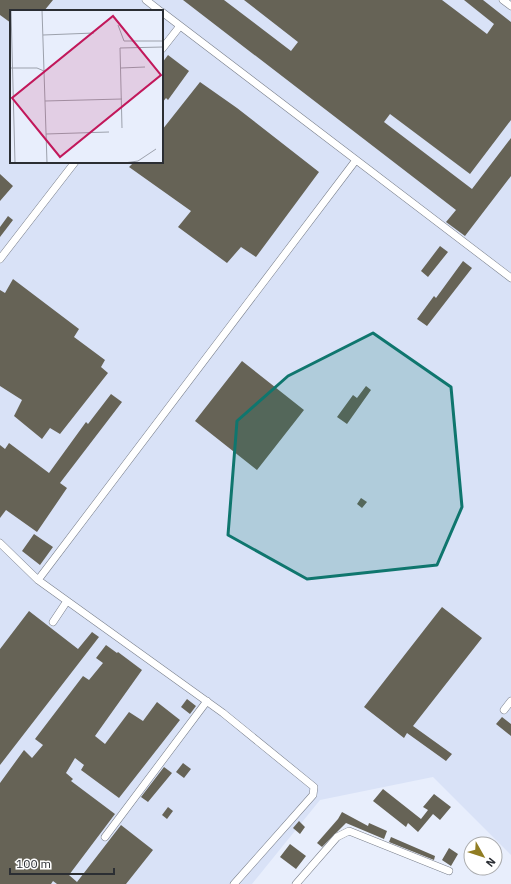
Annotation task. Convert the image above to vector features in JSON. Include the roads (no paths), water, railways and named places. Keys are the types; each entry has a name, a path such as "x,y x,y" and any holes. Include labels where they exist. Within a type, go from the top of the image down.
{"street":[{"path":"146,0 158,10"},
{"path":"503,0 511,6"},
{"path":"163,13 511,278"},
{"path":"163,48 180,26"},
{"path":"38,580 356,160"},
{"path":"0,260 74,163"},
{"path":"0,543 38,580 207,701 314,787 313,795 234,884"},
{"path":"53,622 67,601"},
{"path":"106,837 207,701"},
{"path":"504,710 511,701"},
{"path":"296,884 315,860 337,837 349,831 449,871"}]}
